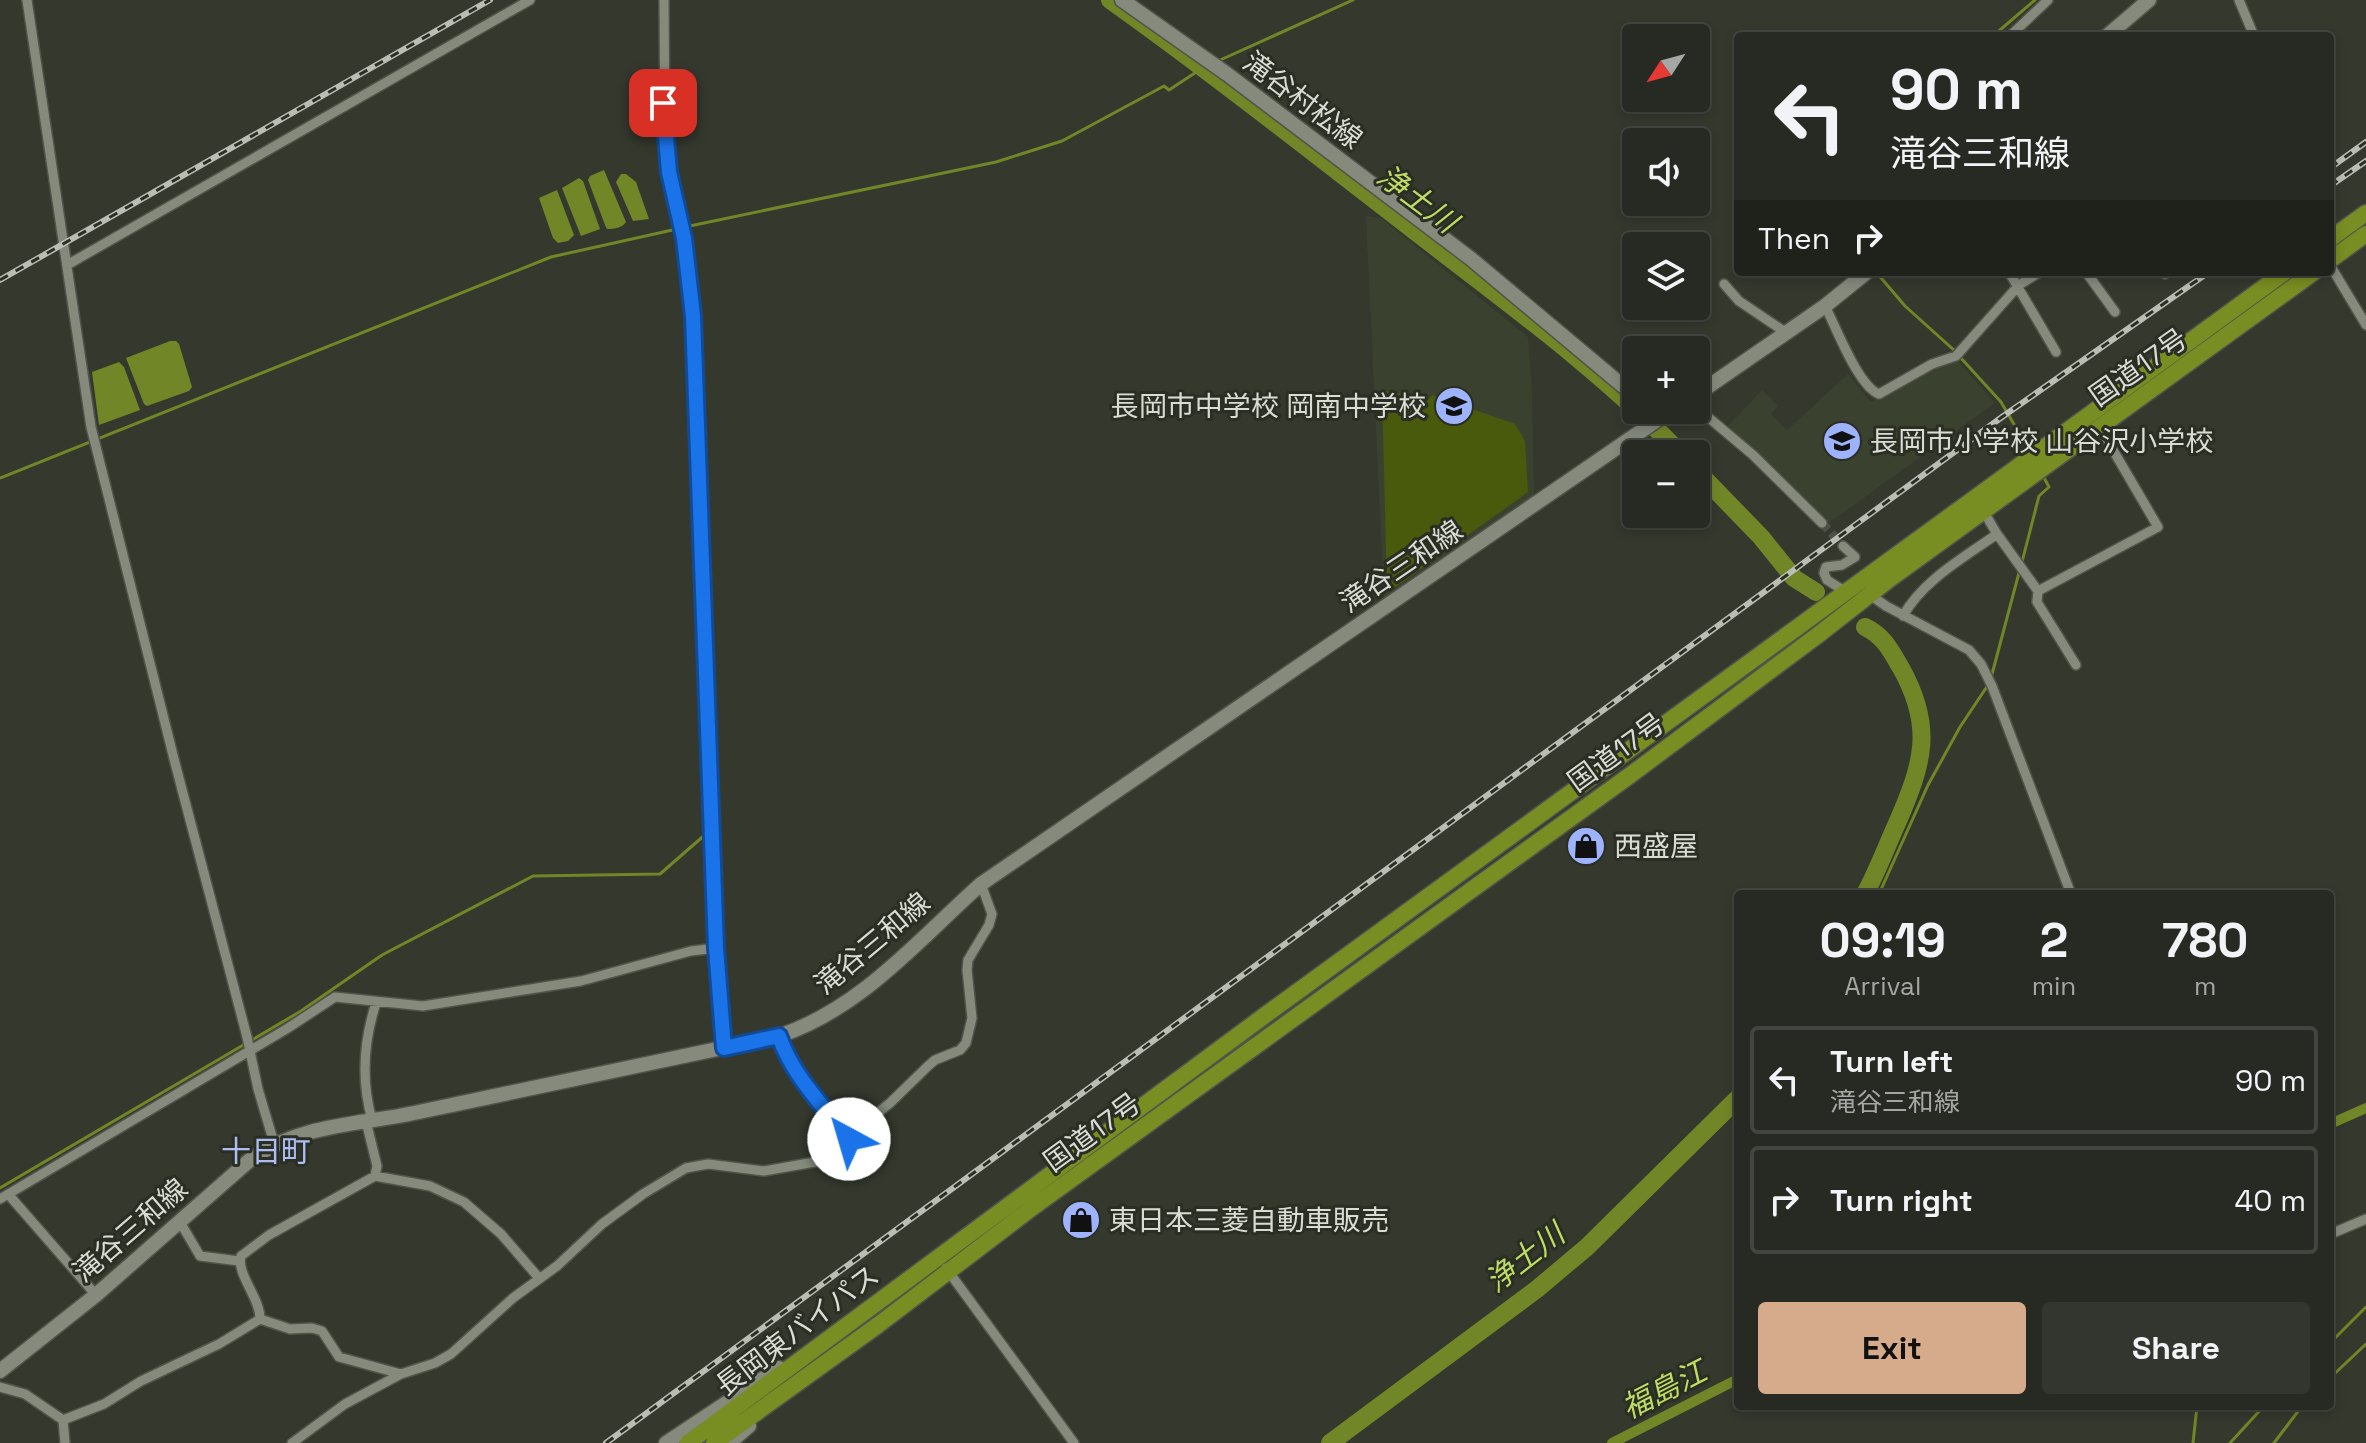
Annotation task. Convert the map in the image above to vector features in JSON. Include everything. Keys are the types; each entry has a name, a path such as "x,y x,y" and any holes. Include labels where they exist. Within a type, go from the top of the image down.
{"highway":[{"path":"2334,236 2366,213"},
{"path":"2334,259 2366,234"},
{"name":"国道17号","path":"937,1257 2280,276"},
{"name":"国道17号","path":"948,1272 1044,1199 1629,776 1869,594 2308,276"},
{"name":"長岡東バイパス","path":"688,1443 937,1257"},
{"name":"長岡東バイパス","path":"714,1443 948,1272"}],"main road":[{"name":"滝谷村松線","path":"1122,0 1218,68 1470,258 1622,385"},
{"path":"2112,32 2149,0"},
{"path":"1710,385 1825,306 1862,276"},
{"name":"滝谷三和線","path":"0,1371 96,1295 251,1159 274,1143 369,1120 779,1036 816,1021 858,994 900,960 981,884 1497,532 1646,424"},
{"path":"666,1443 759,1380 820,1344"},
{"path":"729,1443 813,1371"}],"street":[{"path":"27,0 91,427 274,1143"},
{"path":"67,265 530,0"},
{"path":"664,0 665,142 690,270 693,316 716,948 724,1048"},
{"path":"2014,32 2048,0"},
{"path":"2240,0 2252,32"},
{"path":"2334,269 2366,325"},
{"path":"2012,276 2056,352"},
{"path":"1825,306 1861,376 1870,390 1879,394 1932,364 1956,356 2019,285 2034,276"},
{"path":"2089,276 2115,312"},
{"path":"1724,284 1739,301 1785,332"},
{"path":"1710,419 1753,455 1822,523"},
{"path":"2038,591 2158,527 2099,426"},
{"path":"1984,512 2038,591 2037,602 2076,665"},
{"path":"1903,616 1908,605 1935,579 1997,534"},
{"path":"1843,546 1855,557 1842,565 1826,567 1824,573 1827,580 1846,592"},
{"path":"1869,594 1903,616 1960,644 1976,657 1992,686 2069,890"},
{"path":"292,1443 345,1404 401,1374 435,1363 451,1354 557,1266 602,1224 686,1168 708,1164 756,1172 798,1166 835,1156 843,1150 849,1139 928,1066 960,1050 966,1043 972,1018 968,960 989,925 992,914 981,884"},
{"path":"96,1295 4,1197 249,1045 335,997 423,1006 581,981 691,951 716,948"},
{"path":"375,1176 377,1166 365,1088 369,1021 376,1003"},
{"path":"779,1036 800,1076 849,1139"},
{"path":"239,1261 245,1252 269,1235 375,1176 430,1186 464,1202 501,1234 539,1278"},
{"path":"2334,1233 2366,1219"},
{"path":"180,1222 200,1256 239,1261"},
{"path":"937,1257 1074,1443"},
{"path":"239,1261 256,1300 260,1319"},
{"path":"63,1420 104,1404 141,1381 219,1344 260,1319 290,1329 322,1331 339,1357 401,1374"},
{"path":"0,1387 25,1394 63,1420"},
{"path":"63,1420 65,1443"}],"shaded area":[{"path":"604,170 626,222 607,229 588,180"},
{"path":"621,174 636,182 649,219 633,221 616,182"},
{"path":"579,178 583,181 600,229 581,236 562,188"},
{"path":"557,190 574,235 568,241 558,243 553,238 539,198"},
{"name":"長岡市中学校 岡南中学校","path":"1366,216 1381,218 1528,337 1532,391 1534,495 1384,599"},
{"path":"170,341 179,344 192,387 189,391 147,406 126,358"},
{"name":"長岡市小学校 山谷沢小学校","path":"1957,360 1995,403 1829,523 1727,427 1762,390 1778,406 1771,414 1787,430 1848,374 1871,402 1937,366"},
{"path":"119,362 124,367 140,410 99,425 92,372"},
{"path":"1382,390 1428,400 1432,395 1515,424 1525,441 1528,492 1387,593"}],"waterway":[{"name":"浄土川","path":"1110,0 1527,318 1622,397 1667,440"},
{"path":"1218,61 1353,0"},
{"path":"1998,32 2035,0"},
{"path":"685,227 996,162 1062,141 1164,86 1169,90 1207,65"},
{"path":"0,478 551,257 677,229"},
{"path":"1879,276 1905,306 1955,351"},
{"path":"1960,357 2001,402 2029,450"},
{"path":"2022,562 2039,496 2049,487 2042,474"},
{"name":"浄土川","path":"1710,484 1761,537 1794,578 1816,592"},
{"path":"1991,678 2020,569"},
{"name":"浄土川","path":"1865,627 1886,644 1901,668 1918,709 1921,727 1919,763 1914,781 1867,890"},
{"path":"1881,890 1928,785 1960,727 1988,685"},
{"path":"252,1040 301,1011 382,955 533,876 660,874 707,833"},
{"path":"0,1188 245,1044"},
{"name":"浄土川","path":"1330,1443 1537,1289 1587,1247 1734,1102"},
{"name":"福島江","path":"2334,1122 2366,1108"},
{"path":"2334,1339 2366,1307"},
{"path":"2334,1374 2366,1344"},
{"name":"福島江","path":"1612,1443 1734,1381"},
{"path":"2193,1443 2197,1410"},
{"path":"2230,1443 2260,1410"},
{"path":"2274,1443 2299,1410"}],"tunnel":[{"path":"1822,523 1843,546"}],"railway":[{"path":"0,280 490,0"},
{"path":"2334,165 2366,142"},
{"path":"2334,183 2366,161"},
{"path":"606,1443 2002,417 2203,276"}],"place":[{"name":"長岡市中学校 岡南中学校","path":"1454,406"},
{"name":"長岡市小学校 山谷沢小学校","path":"1842,441"},
{"name":"西盛屋","path":"1586,846"},
{"name":"東日本三菱自動車販売","path":"1081,1220"}],"district":[{"name":"十日町","path":"266,1152"}],"route":[{"path":"663,103 669,172 690,270 693,316 716,948 724,1048 779,1036 808,1088 849,1139"}]}
